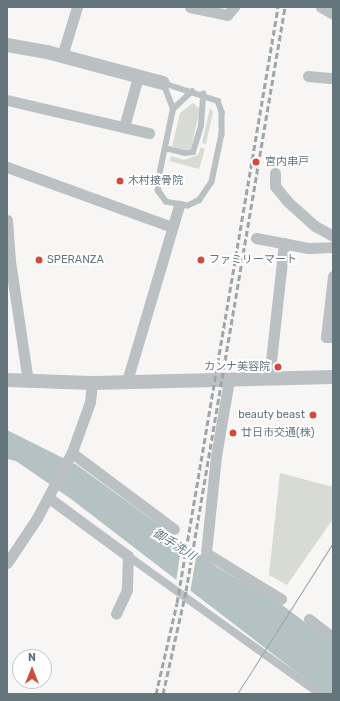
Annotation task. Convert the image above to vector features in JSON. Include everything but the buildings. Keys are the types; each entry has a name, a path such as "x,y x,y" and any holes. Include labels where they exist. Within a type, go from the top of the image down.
{"street":[{"path":"62,56 77,7"},
{"path":"190,7 228,15 234,7"},
{"path":"321,7 333,14"},
{"path":"7,45 62,56 163,83"},
{"path":"308,76 333,78"},
{"path":"124,127 138,77"},
{"path":"7,100 149,133"},
{"path":"7,167 172,227"},
{"path":"275,174 275,186 287,200 315,226 333,236"},
{"path":"127,381 179,206"},
{"path":"7,220 10,262 28,381"},
{"path":"256,238 308,248 333,247"},
{"path":"269,379 284,243"},
{"path":"333,276 326,337 333,337"},
{"path":"7,380 92,383 127,381 333,378"},
{"path":"229,380 216,456 206,553 281,599"},
{"path":"7,563 50,495 71,455 90,402 92,383"},
{"path":"71,455 174,529"},
{"path":"50,495 128,556 320,694"},
{"path":"116,614 126,590 128,556"},
{"path":"308,619 333,638"}],"lane":[{"path":"163,83 203,94 218,101 222,112 222,134 212,182 200,200 188,206 179,206 166,202 158,191 173,109 163,83"},
{"path":"173,109 192,91"},
{"path":"165,148 185,153 194,152 201,126 203,94"}],"shaded area":[{"path":"193,103 200,109 191,148 185,150 172,146 180,113"},
{"path":"210,108 213,112 206,144 202,143"},
{"path":"201,147 205,149 199,169 170,161 171,156 184,160 198,155"},
{"path":"280,473 333,487 333,519 287,585 269,575"}],"water":[{"name":"御手洗川","path":"7,430 77,465 217,567 282,605 333,643 333,694 325,694 71,499 16,461 7,459"}],"pier":[{"path":"182,542 197,552 190,593 176,582"}],"tram line":[{"path":"237,694 333,543"}],"railway":[{"path":"156,694 177,603 278,7"},
{"path":"163,694 186,591 285,7"}],"place":[{"name":"宮内串戸","path":"256,162"},
{"name":"木村接骨院","path":"120,181"},
{"name":"SPERANZA","path":"39,260"},
{"name":"ファミリーマート","path":"201,260"},
{"name":"カンナ美容院","path":"278,367"},
{"name":"beauty beast","path":"313,415"},
{"name":"廿日市交通(株)","path":"233,433"}]}
